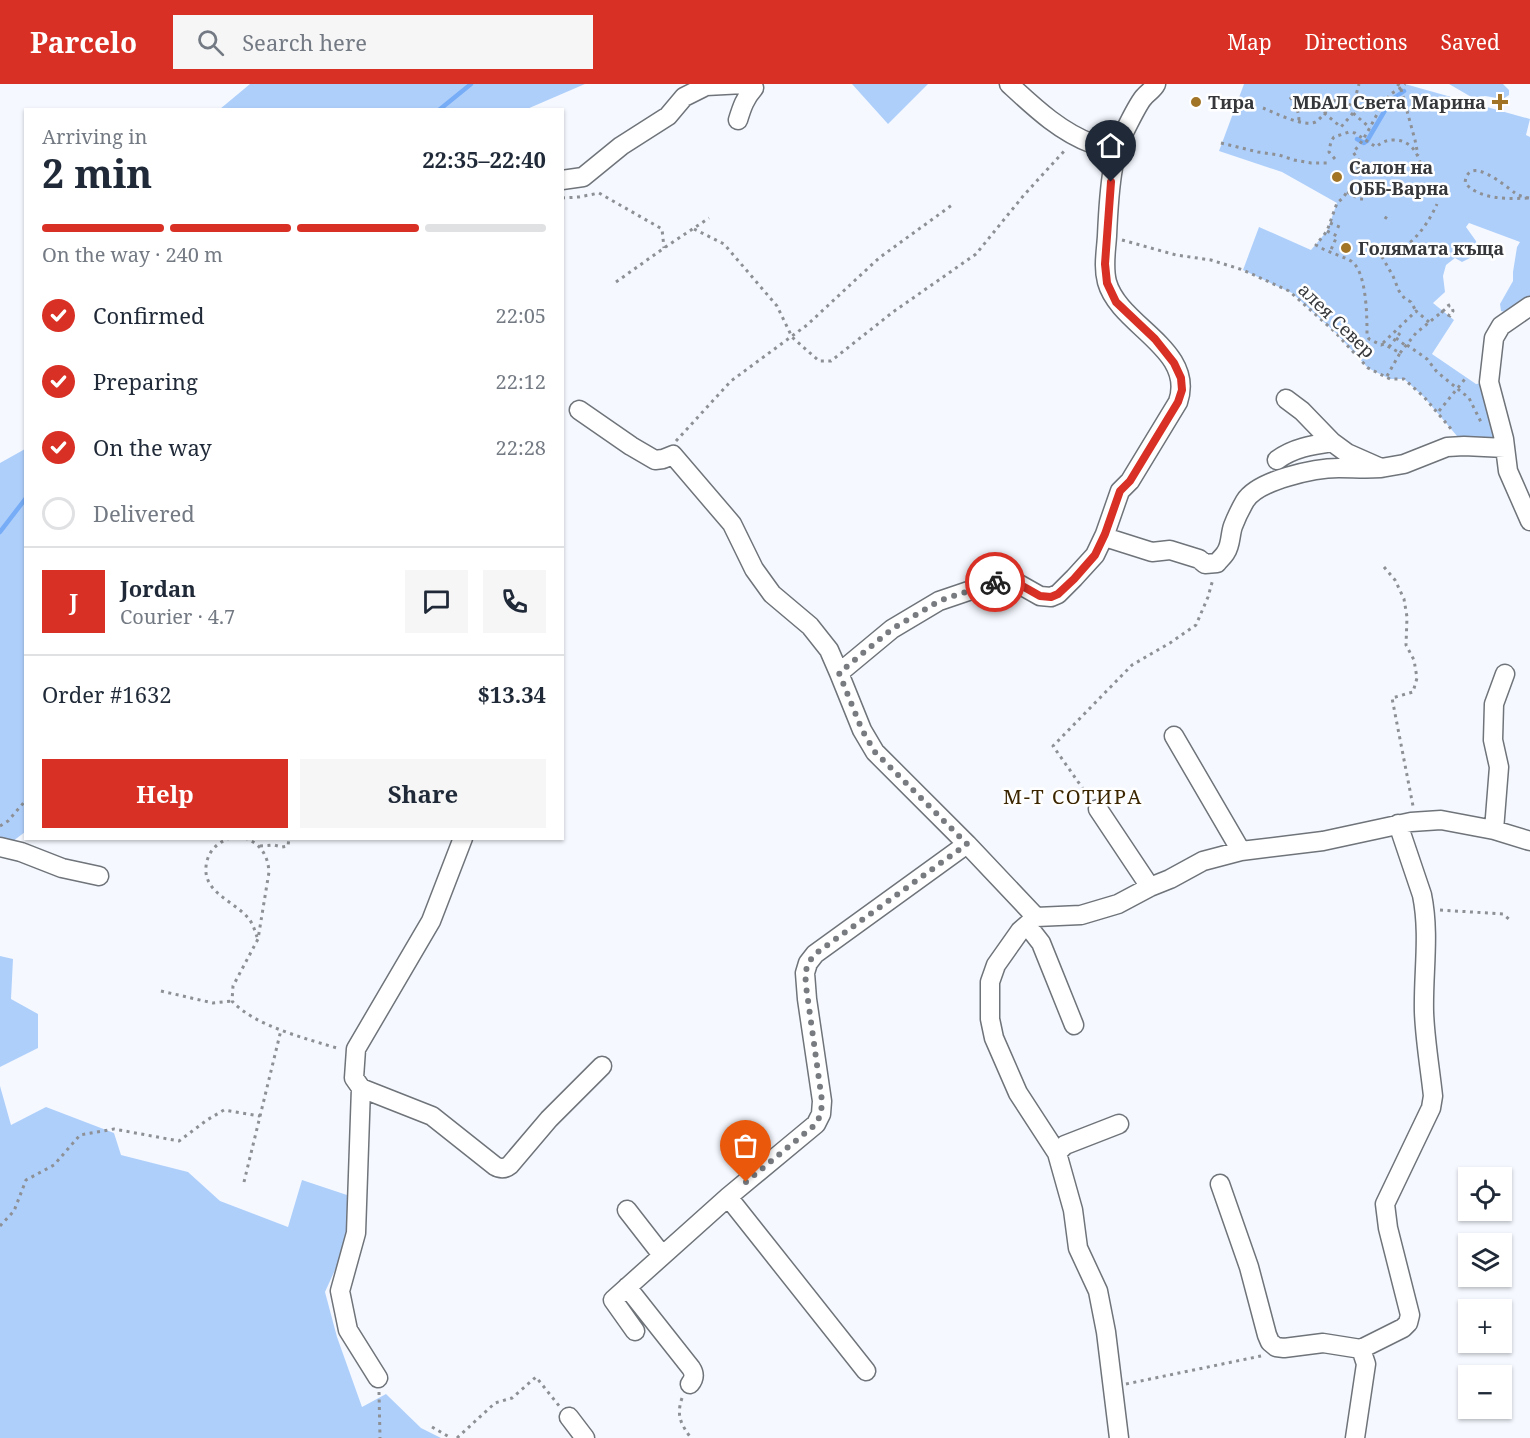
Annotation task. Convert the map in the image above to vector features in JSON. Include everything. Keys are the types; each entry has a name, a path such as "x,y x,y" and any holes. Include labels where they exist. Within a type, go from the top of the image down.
{"street":[{"path":"1009,84 1039,112 1077,137 1116,150"},
{"path":"839,673 892,629 939,601 995,582 1017,583 1040,596 1051,597 1058,594 1095,555 1120,491 1130,481 1178,402 1182,390 1181,378 1174,363 1155,339 1116,302 1107,283 1105,264 1108,211 1116,150 1143,98 1156,84"},
{"path":"564,180 583,177 621,146 668,116 684,97 706,86 749,86 738,120"},
{"path":"1530,306 1501,326 1494,338 1489,382 1499,418 1508,471 1530,521"},
{"path":"1286,399 1347,453 1381,468"},
{"path":"579,410 655,460 673,455 732,524 754,569 772,594 810,626 829,650 862,730 875,752 967,844 1031,921 1074,1026"},
{"path":"1277,460 1297,449 1332,442"},
{"path":"1105,534 1152,552 1170,550 1199,559 1205,564 1217,563 1227,551 1233,526 1246,499 1268,483 1318,470 1338,468 1364,470 1404,464 1447,447 1505,448"},
{"path":"1494,830 1499,767 1493,740 1494,704 1505,674"},
{"path":"1174,736 1241,851"},
{"path":"1098,809 1150,887"},
{"path":"1119,1438 1106,1332 1098,1291 1078,1248 1073,1210 1057,1153 1018,1093 994,1038 990,1019 990,982 996,965 1010,944 1031,921 1081,915 1118,904 1203,861 1241,851 1323,841 1405,823 1441,820 1494,830 1530,841"},
{"path":"1220,1184 1249,1267 1267,1335 1276,1347 1323,1343 1361,1349 1403,1328 1408,1323 1410,1314 1388,1228 1385,1204 1431,1108 1433,1096 1424,1014 1426,928 1424,906 1405,823"},
{"path":"462,840 431,921 356,1049 354,1078 361,1088 432,1116 495,1166 504,1168 510,1165 549,1119 602,1066"},
{"path":"635,1331 613,1300 728,1197 816,1124 821,1114 822,1101 807,999 805,973 808,963 815,954 967,844"},
{"path":"0,847 21,852 62,868 99,876"},
{"path":"361,1088 357,1233 340,1291 348,1330 378,1378"},
{"path":"1057,1153 1065,1145 1119,1124"},
{"path":"728,1197 866,1371"},
{"path":"627,1210 662,1255"},
{"path":"627,1287 693,1371 690,1384"},
{"path":"1355,1438 1366,1364 1361,1349"},
{"path":"569,1417 585,1438"}],"path":[{"path":"1349,106 1356,95 1359,84"},
{"path":"1397,84 1403,86"},
{"path":"1400,353 1369,339 1366,297 1354,262 1316,245 1327,231 1337,202 1352,184 1359,165 1353,152 1362,143 1391,94 1403,86"},
{"path":"1403,86 1423,174"},
{"path":"1290,97 1297,106 1299,122"},
{"path":"1263,108 1310,124 1315,123 1336,99"},
{"path":"1342,105 1370,128"},
{"path":"1324,113 1341,127"},
{"path":"1341,135 1341,127 1353,113"},
{"path":"1335,159 1329,152 1330,141 1334,137 1349,132 1356,132 1376,147 1384,141 1402,140 1412,146 1419,156"},
{"path":"694,229 724,244 777,306 792,337 819,361 831,361 893,312 976,254 1024,195 1077,137"},
{"path":"1221,143 1294,160 1329,163"},
{"path":"1475,170 1482,171 1517,195 1529,198 1499,198 1488,195 1471,189 1466,183 1466,176 1475,170"},
{"path":"1347,192 1363,199"},
{"path":"564,198 599,193 662,229 664,248"},
{"path":"1398,251 1414,239 1437,204"},
{"path":"673,455 674,444 731,381 792,337 879,258 952,205"},
{"path":"616,282 709,218"},
{"path":"1330,223 1342,228"},
{"path":"1327,231 1337,236 1330,252"},
{"name":"алея Север","path":"1128,242 1176,255 1211,260 1243,270 1289,291 1335,333 1368,368 1390,379 1404,379 1424,397 1456,436 1468,446"},
{"path":"1378,250 1399,291 1429,322"},
{"path":"1441,311 1450,316 1453,311 1446,300"},
{"path":"1387,376 1400,353 1416,333 1449,306"},
{"path":"1382,344 1416,311"},
{"path":"1389,347 1400,333"},
{"path":"1395,338 1427,359 1437,372 1469,398 1481,422"},
{"path":"1439,411 1466,379"},
{"path":"1098,809 1053,746 1132,665 1196,625 1208,597 1217,563"},
{"path":"1384,567 1395,580 1404,599 1407,617 1406,645 1414,660 1417,678 1413,692 1392,698 1414,813 1405,823"},
{"path":"0,826 8,821 24,802"},
{"path":"225,840 215,847 209,855 206,864 209,884 250,921 258,939"},
{"path":"250,840 260,846 266,854 269,872 258,939 233,986 232,1001 240,1010 281,1030 355,1054"},
{"path":"260,846 288,846 290,840"},
{"path":"1424,906 1433,909 1503,914 1510,920"},
{"path":"161,991 213,1003 232,1001"},
{"path":"244,1182 281,1030"},
{"path":"0,1226 14,1211 26,1180 54,1165 80,1135 114,1128 180,1141 224,1110 260,1116"},
{"path":"1113,1387 1266,1355 1276,1347"},
{"path":"457,1438 495,1403 512,1398 536,1377 569,1417"},
{"path":"378,1378 380,1438"},
{"path":"690,1384 682,1397 679,1415 682,1425 691,1438"},
{"path":"432,1427 451,1438"}],"shaded area":[{"path":"250,84 585,84 529,108 221,108"},
{"path":"852,84 928,84 888,124"},
{"path":"1244,84 1405,84 1530,119 1526,135 1530,137 1530,303 1514,314 1501,311 1500,304 1513,281 1517,247 1520,242 1469,223 1466,227 1476,241 1477,249 1472,257 1462,262 1455,258 1446,265 1443,276 1445,292 1433,303 1454,320 1432,354 1476,384 1489,382 1504,439 1466,442 1457,436 1424,397 1404,379 1390,379 1368,368 1335,332 1292,293 1243,270 1259,227 1311,250 1327,231 1337,203 1282,172 1219,151"},
{"path":"1449,84 1503,84 1509,90 1509,95 1503,99 1485,96 1473,98"},
{"path":"24,450 24,833 0,851 0,463"},
{"path":"0,956 13,959 11,999 38,1014 38,1048 0,1067"},
{"path":"0,1086 11,1125 46,1107 114,1133 121,1155 188,1172 220,1201 288,1227 302,1180 347,1195 349,1239 325,1292 337,1337 362,1407 386,1394 421,1428 441,1438 0,1438"}],"waterway":[{"path":"441,108 471,84"},
{"path":"1357,139 1364,143 1367,141 1391,100 1404,91"},
{"path":"0,532 24,501"}],"way so far":[{"path":"746,1182 816,1124 821,1114 822,1101 807,999 805,973 808,963 815,954 967,844 875,752 862,730 839,673 892,629 939,601 995,582"}],"place":[{"name":"Тира","path":"1196,102"},
{"name":"МБАЛ Света Марина","path":"1500,102"},
{"name":"Салон на ОББ-Варна","path":"1337,177"},
{"name":"Голямата къща","path":"1346,248"}],"district":[{"name":"М-Т СОТИРА","path":"1073,796"}],"route":[{"path":"995,582 1017,583 1040,596 1051,597 1058,594 1074,579 1095,555 1120,491 1130,481 1178,402 1182,390 1181,378 1174,363 1155,339 1116,302 1107,283 1105,264 1111,182"}]}
